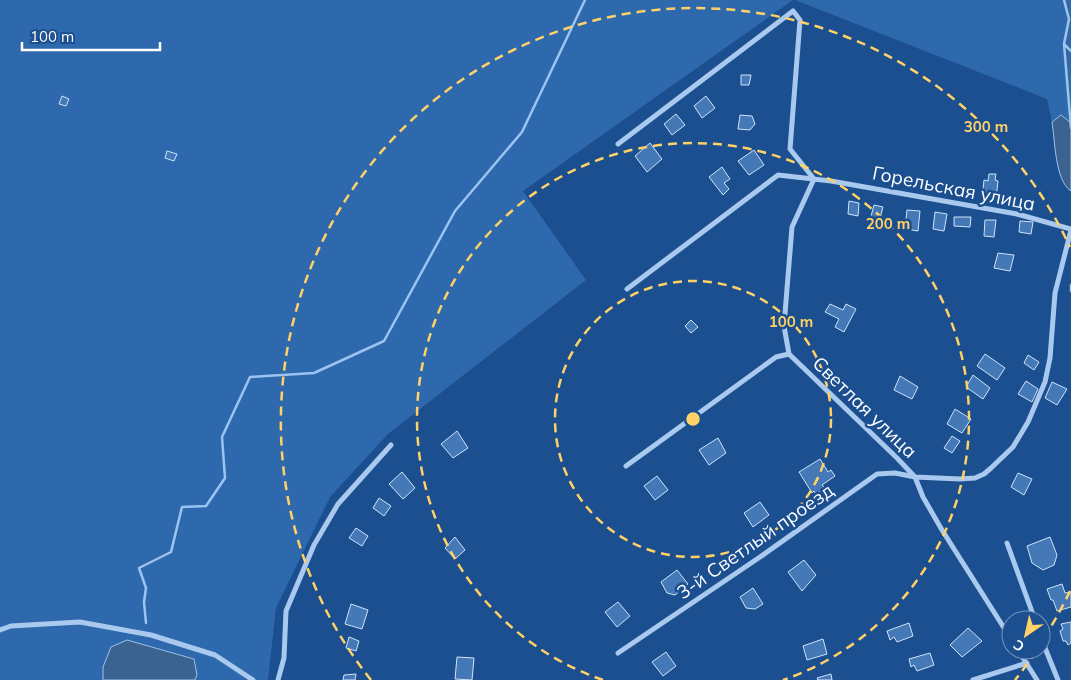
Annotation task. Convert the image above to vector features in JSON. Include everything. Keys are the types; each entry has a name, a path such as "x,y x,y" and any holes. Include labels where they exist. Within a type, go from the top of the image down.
{"street":[{"path":"618,144 793,11 800,20 790,149 814,179"},
{"name":"Горельская улица","path":"627,289 778,175 831,180 1017,214 1071,229 1055,293 1050,358 1045,382 1028,422 1013,447"},
{"name":"Светлая улица","path":"814,179 792,227 784,326 789,354 915,477 923,497 942,530 1001,623"},
{"path":"626,466 776,357 789,354"},
{"path":"278,680 284,658 286,611 314,545 338,504 391,444"},
{"name":"3-й Светлый проезд","path":"618,653 878,474 896,473 915,477 975,478 984,474 1013,447"},
{"path":"1007,543 1031,610"},
{"path":"0,630 11,626 80,622 151,635 215,655 253,680"},
{"path":"1025,660 1037,680"},
{"path":"1050,660 1058,680"},
{"path":"973,680 1027,663"}],"shaded area":[{"path":"0,0 793,0 523,191 586,280 388,434 330,497 276,608 268,680 195,680 197,675 193,658 127,640 103,667 103,680 0,680"},
{"path":"795,0 1071,0 1071,123 1061,115 1052,122 1047,99"},
{"path":"1061,115 1071,123 1071,191 1062,179 1055,149 1052,122"},
{"path":"127,640 194,659 197,675 195,680 103,680 103,667 111,647"}],"building":[{"path":"741,75 751,75 749,85 741,85"},
{"path":"62,96 69,99 66,106 59,104"},
{"path":"706,96 715,108 702,118 694,106"},
{"path":"676,114 685,125 672,135 664,124"},
{"path":"740,115 752,116 755,124 750,130 738,129"},
{"path":"650,143 662,159 647,172 635,156"},
{"path":"754,150 764,165 749,175 738,161"},
{"path":"167,151 177,154 174,161 165,158"},
{"path":"722,167 730,179 724,183 729,189 723,195 709,177"},
{"path":"989,174 996,174 995,180 998,181 996,200 982,199 984,180 988,181"},
{"path":"849,201 859,203 858,216 848,214"},
{"path":"874,205 883,207 879,222 870,220"},
{"path":"907,210 920,211 918,231 905,229"},
{"path":"935,212 947,214 944,231 933,229"},
{"path":"954,217 971,217 970,227 954,226"},
{"path":"985,220 996,220 994,237 984,236"},
{"path":"1020,221 1033,222 1031,234 1019,232"},
{"path":"998,253 1014,255 1010,271 994,268"},
{"path":"830,304 843,310 846,304 856,309 844,332 835,327 839,319 825,312"},
{"path":"691,320 698,327 691,333 685,326"},
{"path":"985,354 1005,368 997,380 977,366"},
{"path":"1028,355 1039,362 1034,370 1024,363"},
{"path":"973,375 990,388 983,399 966,387"},
{"path":"900,376 918,387 912,399 894,390"},
{"path":"1026,381 1038,389 1032,402 1018,394"},
{"path":"1052,382 1067,389 1057,405 1045,398"},
{"path":"955,409 971,419 962,433 947,424"},
{"path":"457,431 468,448 453,458 441,444"},
{"path":"952,436 960,441 952,453 944,448"},
{"path":"718,438 726,453 709,465 699,450"},
{"path":"820,459 828,472 831,470 835,476 822,485 825,488 816,494 814,491 812,493 799,472"},
{"path":"402,472 415,488 403,499 389,484"},
{"path":"1018,473 1032,479 1024,495 1011,487"},
{"path":"657,476 668,490 655,500 644,486"},
{"path":"379,498 391,506 384,516 373,508"},
{"path":"760,502 769,515 753,527 744,513"},
{"path":"356,528 368,536 362,546 349,538"},
{"path":"455,537 465,550 455,559 445,548"},
{"path":"1050,537 1057,555 1054,565 1043,570 1032,563 1027,546"},
{"path":"804,560 816,575 802,591 788,572"},
{"path":"677,570 688,584 675,595 667,593 661,582"},
{"path":"1062,584 1065,593 1071,592 1071,607 1057,611 1047,589"},
{"path":"753,588 763,604 755,609 746,608 740,597"},
{"path":"618,602 630,616 617,627 605,612"},
{"path":"351,604 368,610 362,629 345,624"},
{"path":"1071,622 1071,643 1068,645 1066,641 1063,641 1060,631 1063,629 1061,624"},
{"path":"909,623 913,636 897,642 894,637 890,640 887,631"},
{"path":"968,628 982,641 962,657 950,645"},
{"path":"349,637 359,641 356,651 346,648"},
{"path":"823,639 827,654 807,660 803,646"},
{"path":"666,652 676,666 663,676 652,662"},
{"path":"930,653 934,665 917,671 914,665 911,667 909,659"},
{"path":"457,657 474,658 472,680 455,679"},
{"path":"356,674 355,680 343,680 344,675"},
{"path":"831,674 832,680 818,680 817,678"}],"waterway":[{"path":"146,623 144,602 146,588 139,568 171,552 182,507 206,506 225,478 222,437 250,377 314,373 384,341 455,211 522,132 585,0"},
{"path":"1064,0 1069,19 1064,44 1071,51"},
{"path":"1064,44 1071,128"},
{"path":"1071,285 1071,291"}]}
